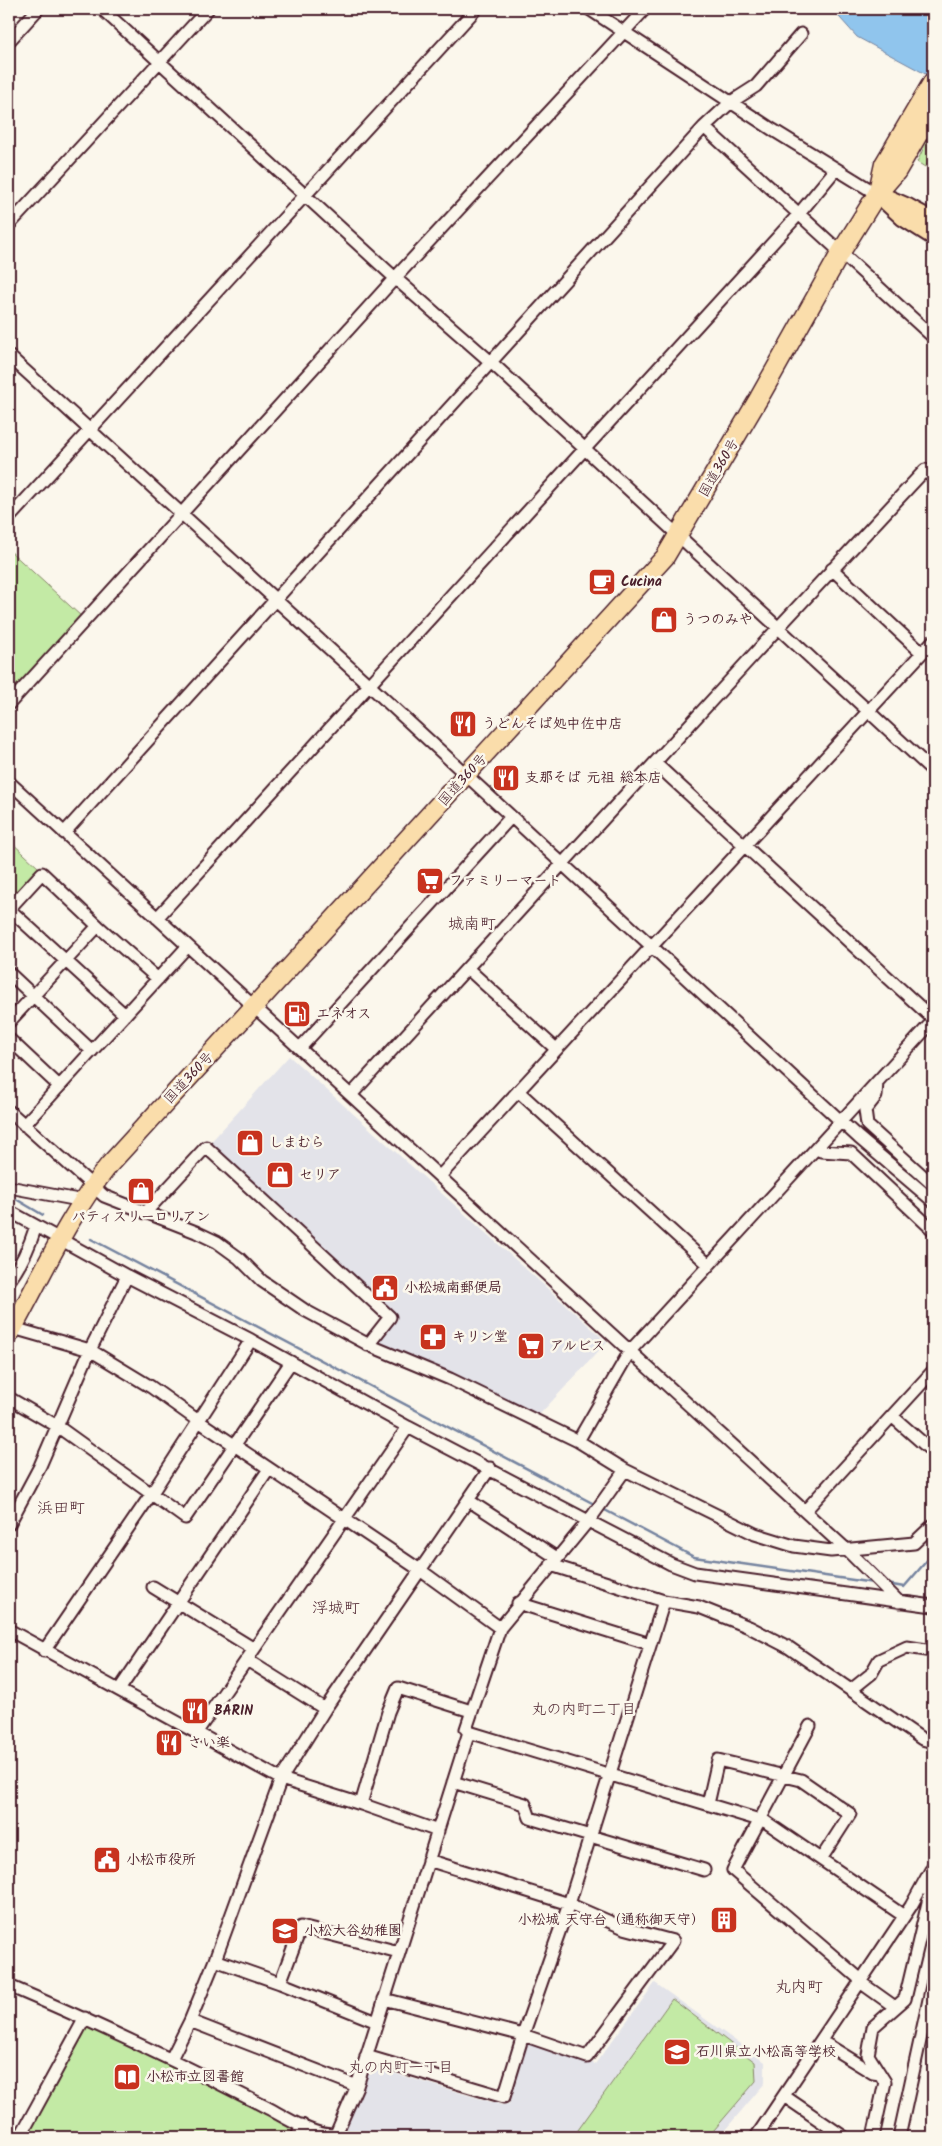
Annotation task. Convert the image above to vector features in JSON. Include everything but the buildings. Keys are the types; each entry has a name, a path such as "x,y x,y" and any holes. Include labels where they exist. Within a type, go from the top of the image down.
{"highway":[{"name":"国道360号","path":"11,1332 59,1239 109,1165 654,570 678,537 841,252 877,194 897,171 926,111 933,81"}],"main road":[{"path":"877,194 909,206 933,220"},
{"path":"877,194 903,218 933,237"}],"street":[{"path":"9,41 38,9"},
{"path":"102,9 396,278 492,363 933,771"},
{"path":"9,225 208,9"},
{"path":"9,518 91,431 476,9"},
{"path":"589,9 730,102 877,194"},
{"path":"9,704 396,278 645,9"},
{"path":"64,832 274,598 492,363 704,127 730,102 756,86 802,34"},
{"path":"704,127 933,337"},
{"path":"157,918 798,215 836,169"},
{"path":"9,356 369,685 859,1138 933,1201"},
{"path":"351,1095 832,569 929,474 933,461"},
{"path":"832,569 922,653"},
{"path":"440,1176 933,641"},
{"path":"578,1441 630,1351 933,1020 655,763"},
{"path":"9,782 847,1550 899,1602"},
{"path":"300,1048 511,817"},
{"path":"125,1015 9,909 42,873 158,979"},
{"path":"9,1022 98,926"},
{"path":"24,1124 187,947"},
{"path":"467,968 556,1049"},
{"path":"9,973 92,1050"},
{"path":"9,1039 59,1086"},
{"path":"877,1082 876,1096 865,1110 867,1125 933,1185"},
{"path":"518,1091 709,1265"},
{"path":"9,1111 24,1124 88,1194"},
{"path":"145,1212 206,1147 390,1317 368,1345"},
{"path":"817,1148 821,1152 851,1153 933,1230"},
{"path":"9,1187 104,1196 196,1232 217,1242 239,1258 262,1281 306,1311 368,1345 450,1379 578,1441 625,1470 755,1534 794,1546 831,1551 914,1543 933,1525"},
{"path":"9,1211 127,1276 251,1340 408,1427 590,1518 672,1564 695,1573 933,1606"},
{"path":"9,1281 31,1242 36,1226"},
{"path":"9,1524 40,1466 90,1350 127,1276"},
{"path":"11,1332 90,1350 151,1386 235,1446 420,1570 500,1628"},
{"path":"44,1651 151,1494 197,1420 251,1340"},
{"path":"9,1398 57,1426 185,1518 291,1362"},
{"path":"805,1512 933,1371"},
{"path":"892,1416 933,1452"},
{"path":"196,1733 408,1427"},
{"path":"171,2059 190,2021 215,1960 281,1778 325,1709 490,1468"},
{"path":"119,1690 269,1469"},
{"path":"625,1470 590,1518 500,1628 466,1730 766,1822 904,1916"},
{"path":"468,1500 554,1561 664,1602 699,1606 749,1627 788,1647 922,1739 933,1742"},
{"path":"153,1587 254,1649"},
{"path":"366,2056 504,2097 568,1904 664,1602"},
{"path":"518,1604 650,1644"},
{"path":"9,1630 44,1651 281,1778 438,1831"},
{"path":"851,1690 871,1674 879,1660 907,1647 933,1652"},
{"path":"247,1660 325,1709"},
{"path":"362,1804 380,1746 388,1712 398,1688 471,1712"},
{"path":"810,1726 733,1870 860,1981 895,2007"},
{"path":"9,1986 85,2018 302,2125 327,2136 336,2134 357,2086 469,1732"},
{"path":"708,1804 718,1760 801,1780 850,1814 821,1859"},
{"path":"453,1782 525,1804 530,1818 704,1870"},
{"path":"384,2000 523,2035 587,2057 672,1941 624,1928 568,1904 428,1860"},
{"path":"756,2137 904,1916 933,1866"},
{"path":"873,2137 885,2082 868,2055 873,2027 905,1999 930,1894 925,1882"},
{"path":"280,1983 301,1927 399,1952"},
{"path":"215,1960 280,1983 377,2022"},
{"path":"899,2137 933,1981"},
{"path":"20,2137 85,2018"},
{"path":"190,2021 357,2086"},
{"path":"821,2040 873,2073 880,2074"},
{"path":"784,2096 844,2137"},
{"path":"297,2137 302,2125"}],"shaded area":[{"path":"289,1056 607,1342 540,1414 381,1345 379,1338 398,1319 208,1145"},
{"name":"石川県立小松高等学校","path":"655,1983 765,2062 765,2083 719,2137 339,2137 362,2064 502,2105 509,2104 528,2042 595,2064"}],"green space":[{"path":"933,128 933,157 925,167 917,162"},
{"path":"9,550 82,617 9,697"},
{"path":"9,840 39,868 9,901"},
{"path":"672,1999 755,2062 756,2081 708,2137 573,2137"},
{"path":"87,2026 295,2126 291,2137 26,2137"}],"water":[{"path":"832,9 933,9 933,78 857,37"}],"waterway":[{"path":"9,1195 43,1215"},
{"path":"91,1239 596,1505"},
{"path":"601,1508 694,1557 874,1583"},
{"path":"887,1584 904,1587 930,1557 933,1557"}],"place":[{"name":"Cucina","path":"602,582"},
{"name":"うつのみや","path":"664,620"},
{"name":"うどんそば処中佐中店","path":"463,724"},
{"name":"支那そば 元祖 総本店","path":"506,778"},
{"name":"ファミリーマート","path":"430,881"},
{"name":"エネオス","path":"297,1014"},
{"name":"しまむら","path":"250,1143"},
{"name":"セリア","path":"280,1175"},
{"name":"パティスリーロリアン","path":"141,1191"},
{"name":"小松城南郵便局","path":"385,1288"},
{"name":"キリン堂","path":"433,1337"},
{"name":"アルビス","path":"531,1346"},
{"name":"BARIN","path":"195,1711"},
{"name":"さい楽","path":"169,1743"},
{"name":"小松市役所","path":"107,1860"},
{"name":"小松城 天守台（通称御天守）","path":"724,1920"},
{"name":"小松大谷幼稚園","path":"285,1931"},
{"name":"石川県立小松高等学校","path":"677,2052"},
{"name":"小松市立図書館","path":"127,2077"}],"district":[{"name":"城南町","path":"472,924"},
{"name":"浜田町","path":"61,1508"},
{"name":"浮城町","path":"336,1608"},
{"name":"丸の内町二丁目","path":"584,1710"},
{"name":"丸内町","path":"799,1987"},
{"name":"丸の内町一丁目","path":"401,2068"}]}
